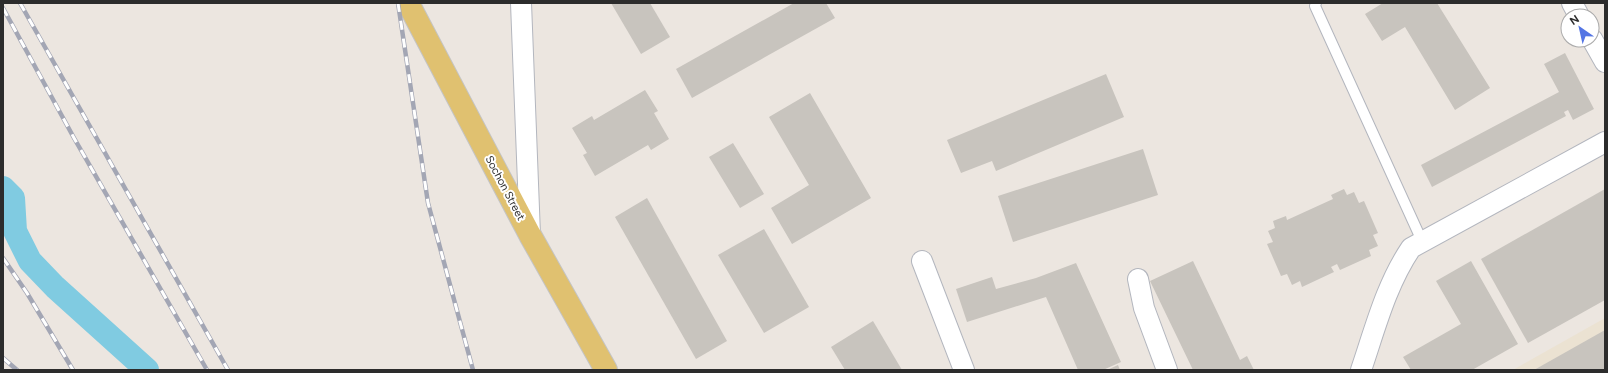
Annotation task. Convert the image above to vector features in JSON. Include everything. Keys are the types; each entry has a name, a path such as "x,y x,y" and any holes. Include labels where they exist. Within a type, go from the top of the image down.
{"main road":[{"name":"Sochon Street","path":"408,3 530,234 606,370"}],"street":[{"path":"521,3 530,234"},
{"path":"1597,48 1605,62"},
{"path":"1361,370 1399,265 1411,248 1605,142"},
{"path":"922,261 964,370"},
{"path":"1138,279 1144,308 1167,370"}],"lane":[{"path":"1316,3 1315,6 1422,241"}],"shaded area":[{"path":"1605,318 1605,370 1513,370 1534,358"}],"building":[{"path":"611,3 650,3 670,37 641,54"},
{"path":"794,3 826,3 835,18 692,98 676,69"},
{"path":"1383,3 1437,3 1490,88 1455,110 1405,27 1382,41 1365,14"},
{"path":"1565,53 1594,109 1573,120 1568,110 1564,112 1566,116 1432,187 1421,165 1559,92 1544,64"},
{"path":"1106,74 1124,117 996,171 992,161 961,173 947,140"},
{"path":"645,90 658,111 654,113 669,139 651,150 648,145 595,176 583,155 587,153 572,128 592,116 594,120"},
{"path":"810,93 871,198 792,244 771,208 809,185 769,117"},
{"path":"733,143 764,194 740,208 709,157"},
{"path":"1143,149 1158,195 1013,242 998,196"},
{"path":"1344,189 1347,195 1354,192 1359,203 1364,201 1378,233 1373,235 1378,246 1369,250 1371,256 1340,270 1337,264 1331,267 1334,272 1302,287 1300,281 1292,285 1287,274 1281,276 1267,244 1273,242 1268,231 1275,228 1273,221 1286,216 1287,220 1333,199 1331,195"},
{"path":"1605,189 1605,300 1528,343 1481,259"},
{"path":"647,198 727,341 696,359 615,217"},
{"path":"764,229 809,307 764,333 718,255"},
{"path":"1193,261 1240,360 1247,356 1254,370 1193,370 1150,281"},
{"path":"1471,261 1518,344 1472,370 1411,370 1403,357 1461,324 1436,281"},
{"path":"1076,263 1121,362 1103,370 1078,370 1046,297 967,322 956,289 992,277 996,289 1036,278"},
{"path":"873,321 902,370 845,370 831,347"},
{"path":"1605,330 1605,370 1534,370"},
{"path":"1118,365 1120,370 1107,370"}],"waterway":[{"path":"3,188 13,198 15,231 30,261 55,287 147,370"}],"railway":[{"path":"20,3 228,370"},
{"path":"398,3 428,203 473,370"},
{"path":"3,8 74,138 207,370"},
{"path":"3,258 27,293 73,370"},
{"path":"3,358 17,370"}]}
